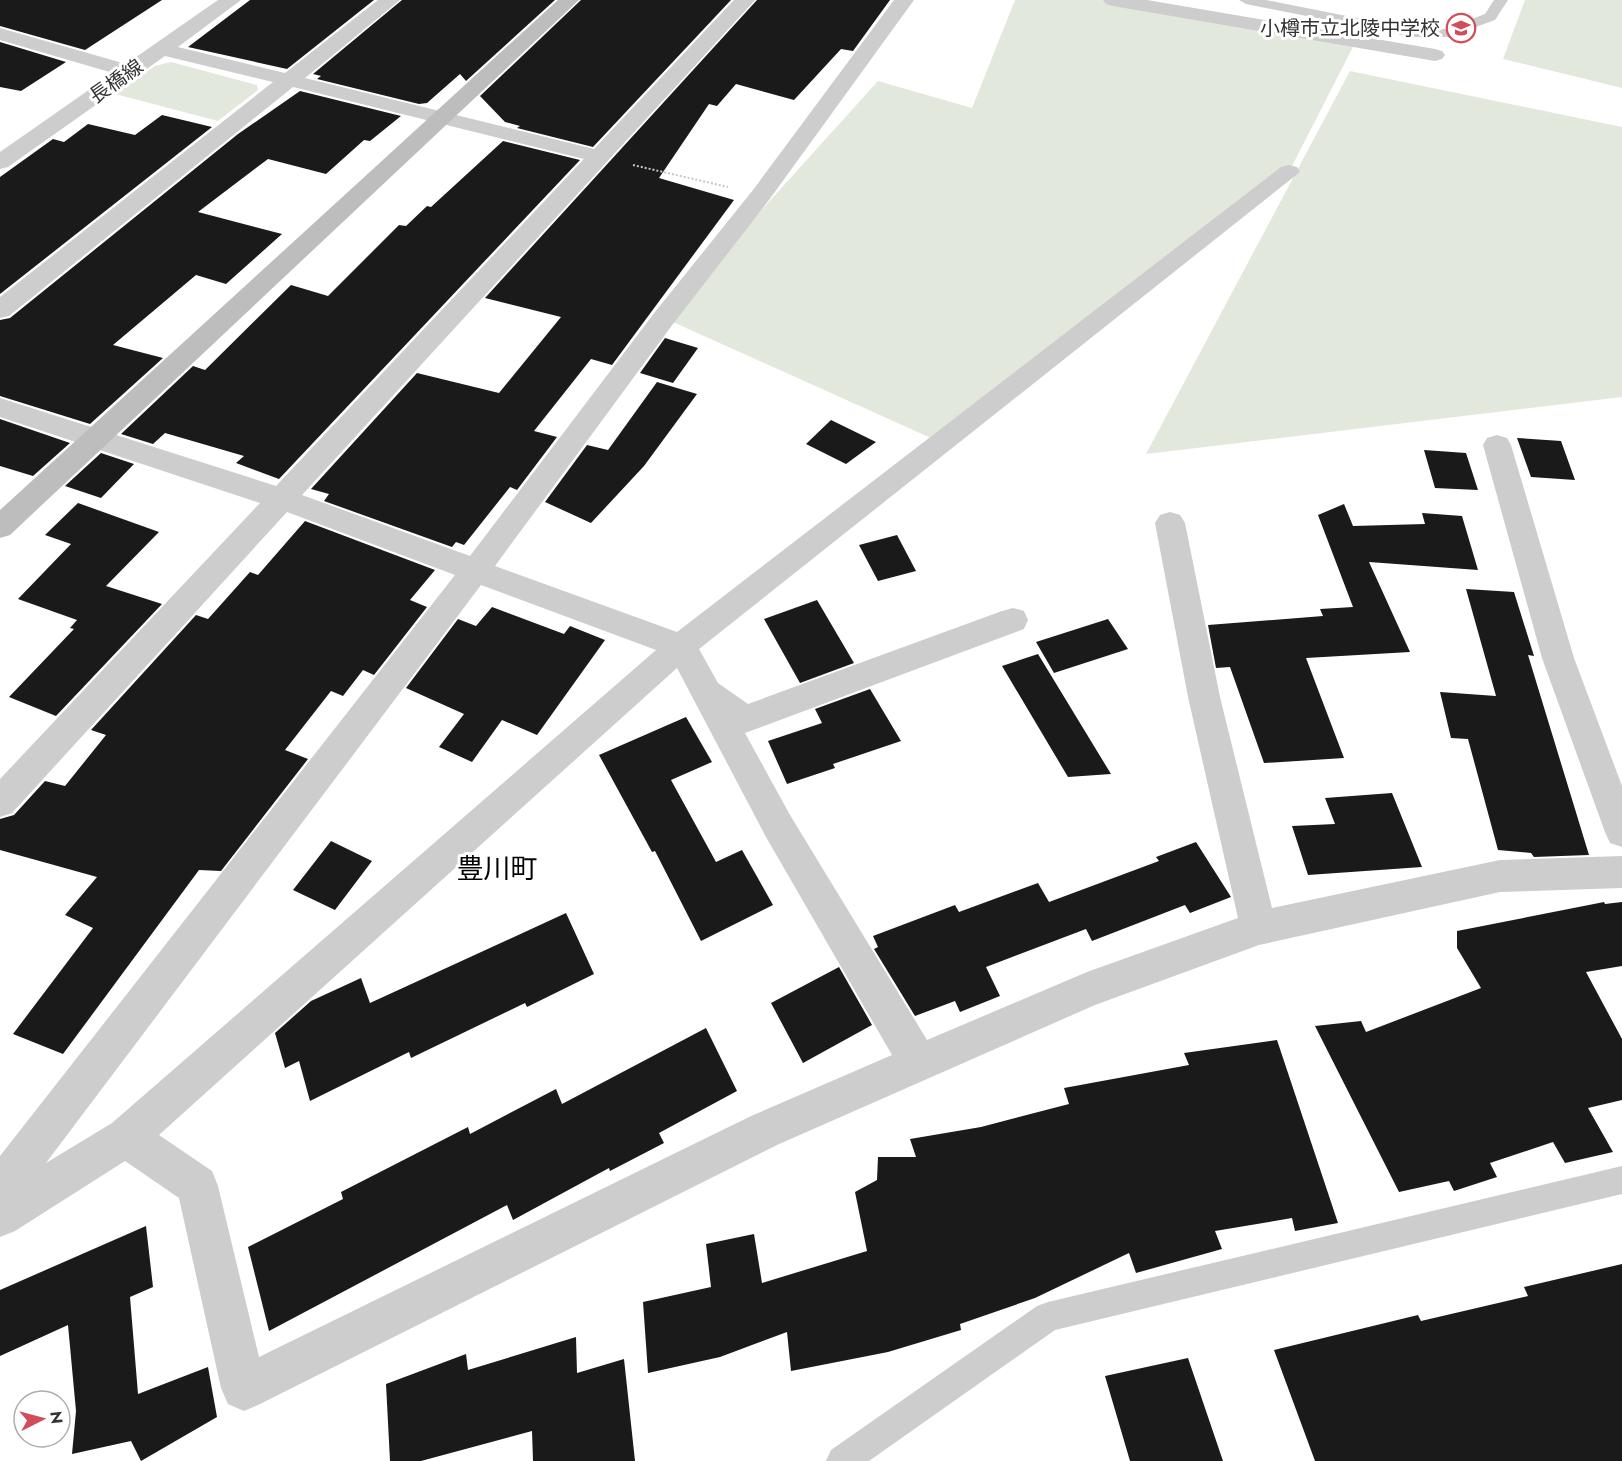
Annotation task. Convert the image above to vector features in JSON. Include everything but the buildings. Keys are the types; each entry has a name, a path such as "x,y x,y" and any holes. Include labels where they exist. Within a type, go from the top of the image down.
{"street":[{"path":"0,310 390,0"},
{"path":"0,527 569,0"},
{"path":"0,802 745,0"},
{"path":"0,1190 475,571 664,318 761,195 904,0"},
{"path":"1113,0 1435,55"},
{"name":"長橋線","path":"0,162 163,49 222,1"},
{"path":"0,34 130,72"},
{"path":"163,49 601,157"},
{"path":"0,1216 126,1137 681,646 1289,172"},
{"path":"0,407 282,499 681,646 778,826 918,1063"},
{"path":"1497,446 1557,658 1622,832"},
{"path":"1170,523 1204,697 1259,928"},
{"path":"704,689 744,720 1013,620"},
{"path":"126,1137 197,1186 244,1388 763,1131 1087,990 1259,928 1500,876 1622,872"}],"lane":[{"path":"1246,0 1412,33 1448,33 1490,17 1501,0"},
{"path":"842,1461 1048,1317 1622,1180"}],"path":[{"path":"601,157 761,195"}],"shaded area":[{"path":"1015,0 1110,0 1356,41 1289,172 942,443 664,318 878,81 972,108"},
{"path":"1525,0 1622,0 1622,88 1503,59"},
{"path":"171,62 257,85 258,90 218,121 115,94 155,66"},
{"path":"1350,71 1622,127 1622,397 1146,454"}],"place":[{"name":"小樽市立北陵中学校","path":"1461,28"}],"district":[{"name":"豊川町","path":"497,869"}]}
